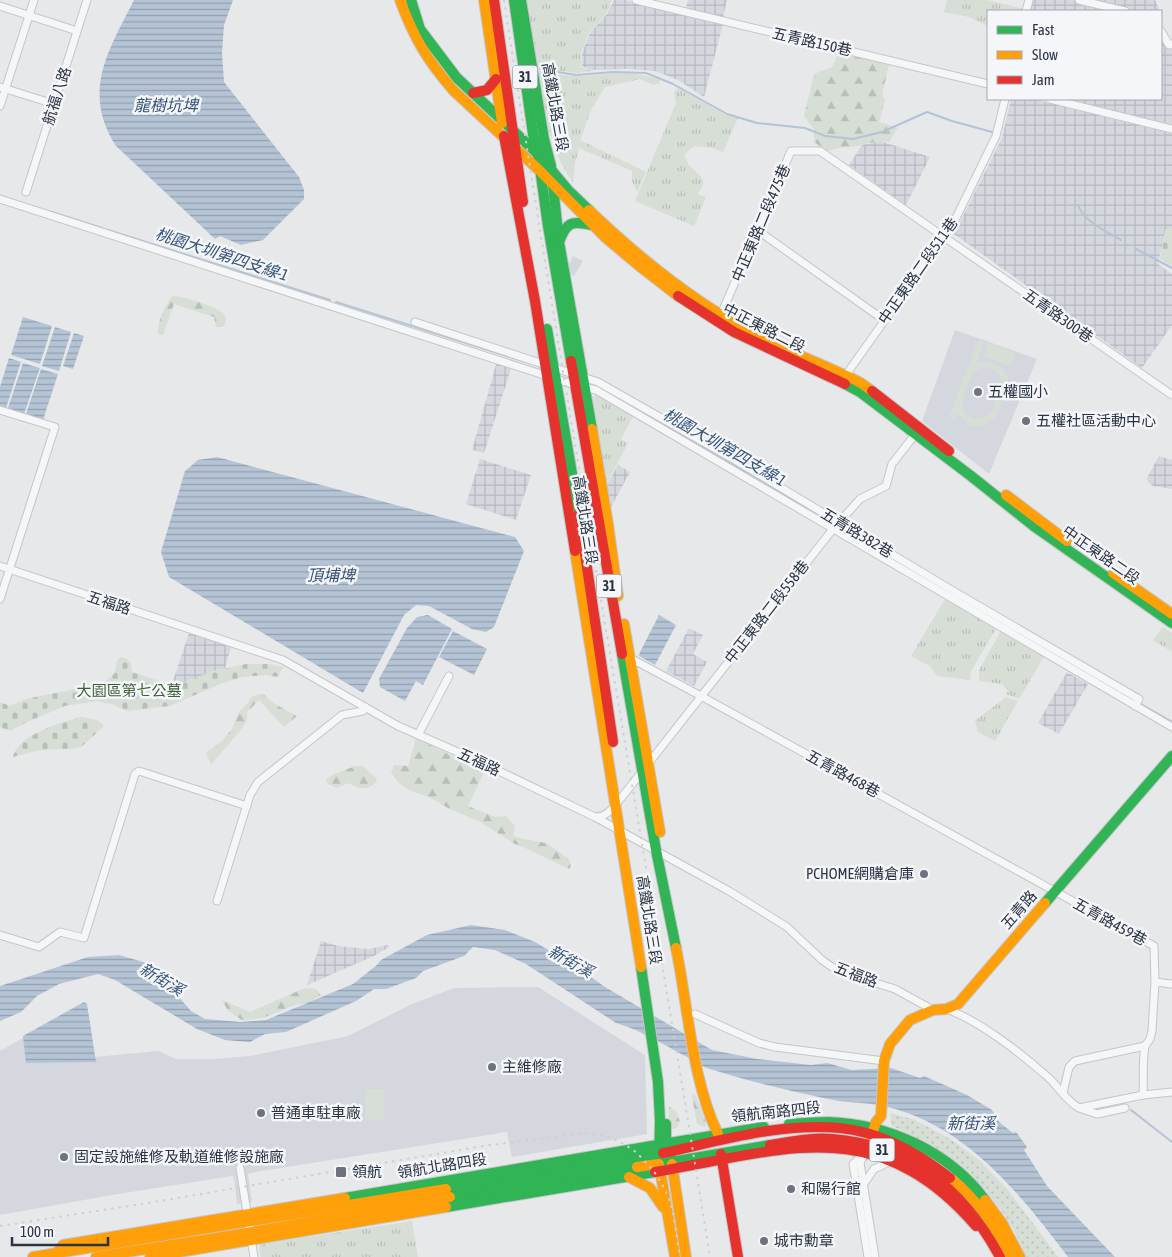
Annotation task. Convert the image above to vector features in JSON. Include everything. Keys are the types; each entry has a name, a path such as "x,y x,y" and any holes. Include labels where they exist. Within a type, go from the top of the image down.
{"main road":[{"name":"中正東路二段","path":"400,0 411,30 428,60 446,82 481,117 509,133 538,154 568,190 622,242 720,318"},
{"path":"411,0 420,30 437,53 457,78 502,121"},
{"name":"高鐵北路三段","path":"484,0 502,121 509,133"},
{"name":"高鐵北路三段","path":"494,0 516,203 586,555 619,800 657,1044 660,1122 664,1158"},
{"name":"高鐵北路三段","path":"514,0 533,134 538,154 548,226 594,499 641,772 660,853"},
{"name":"高鐵北路三段","path":"522,0 544,139 551,168 574,379 610,539 681,973 693,1018 710,1118 718,1138 722,1156 738,1257"},
{"path":"473,93 488,90 496,79"},
{"name":"中正東路二段","path":"509,133 516,147 592,225 627,257 760,345 844,378 860,392 918,431 1041,522 1172,614"},
{"name":"高鐵北路三段","path":"516,147 522,195 537,276 586,627 619,800"},
{"path":"559,242 563,231 572,222 579,221 592,225"},
{"path":"535,301 537,276"},
{"name":"中正東路二段","path":"918,431 1035,527 1172,623"},
{"path":"594,499 610,539"},
{"path":"569,510 586,555"},
{"name":"五青路","path":"884,1063 890,1044 910,1020 932,1010 946,1009 958,1004 967,995 1172,756"},
{"path":"870,1140 881,1116 884,1063"},
{"name":"領航南路四段","path":"718,1138 810,1121 845,1123 892,1154 928,1171 949,1188 992,1240 1000,1257"},
{"name":"領航北路四段","path":"150,1257 249,1227 628,1177 664,1158 718,1138"},
{"name":"領航南路四段","path":"722,1156 813,1140 870,1140 919,1144 964,1176 998,1215 1020,1257"},
{"name":"領航南路四段","path":"870,1140 892,1161 919,1175 946,1194 962,1209 979,1230 993,1257"},
{"name":"領航南路四段","path":"870,1140 916,1154 934,1164 955,1180 983,1210 1002,1235 1011,1257"},
{"name":"領航北路四段","path":"96,1257 249,1227 664,1158 722,1156"},
{"path":"664,1158 668,1215 674,1257"},
{"path":"664,1158 686,1257"},
{"name":"領航北路四段","path":"33,1257 56,1256 450,1197 664,1158"},
{"path":"628,1177 654,1190 668,1215"}],"street":[{"path":"0,106 3,88 34,0"},
{"name":"航福八路","path":"26,192 87,0"},
{"name":"五青路150巷","path":"636,0 987,84"},
{"path":"1079,0 1121,10"},
{"path":"0,6 77,31"},
{"path":"1162,33 1169,45 1172,44"},
{"path":"3,88 54,104"},
{"name":"中正東路二段511巷","path":"844,378 953,224 996,136 1005,100"},
{"path":"1054,100 1172,128"},
{"name":"中正東路二段475巷","path":"720,318 791,151 820,151 945,236"},
{"path":"0,199 574,379"},
{"path":"757,230 884,320"},
{"name":"五青路300巷","path":"945,236 1172,395"},
{"path":"415,322 574,379"},
{"name":"五青路382巷","path":"574,379 598,382 839,522 963,597 1139,699 1135,706"},
{"name":"五青路382巷","path":"574,379 596,390 1172,727"},
{"path":"0,410 56,427 0,599"},
{"name":"中正東路二段558巷","path":"595,817 602,817 607,814 619,800 833,529 860,498 886,486 892,464 918,431"},
{"name":"五福路","path":"0,566 283,660 398,726 476,760 595,817 730,891 771,916 787,927 832,967 852,976 895,989 932,1010"},
{"name":"五青路468巷","path":"630,658 1055,892"},
{"path":"418,735 449,676"},
{"path":"217,901 250,795 258,782 342,715 362,711 365,707"},
{"path":"0,935 39,948 60,932 84,938 136,774 139,771 247,806"},
{"name":"五青路459巷","path":"1055,892 1154,946 1155,982 1152,1031 1150,1039 1145,1046 1142,1061 1144,1077 1143,1095"},
{"path":"1155,982 1172,984"},
{"path":"946,1009 959,1014 996,1038 1048,1078 1079,1108 1097,1114 1126,1108"},
{"path":"693,1018 759,1043 775,1047 884,1063"},
{"path":"1063,1093 1069,1067 1075,1061 1145,1046"},
{"path":"1079,1108 1143,1095 1172,1092"},
{"path":"870,1140 860,1163 876,1257"},
{"path":"868,1257 853,1164 870,1140"},
{"path":"863,1185 874,1169 892,1161"},
{"path":"240,1168 254,1257"}],"shaded area":[{"path":"614,0 625,0 723,24 704,97 678,80 655,71 629,69 591,70 582,66 582,53 590,33 607,14"},
{"path":"688,0 727,0 723,17 686,8"},
{"path":"1031,0 1155,0 1160,10 1028,10"},
{"path":"1162,38 1169,49 1172,48 1172,124 1069,100 1162,100"},
{"path":"1011,100 1037,100 1172,131 1172,229 1166,228 1158,264 1172,274 1172,325 1142,368 954,234 1002,138"},
{"path":"880,141 930,157 906,205 849,165 862,145"},
{"path":"573,256 583,261 574,276 569,273 569,264"},
{"name":"五權國小","path":"955,330 1037,359 989,474 922,421"},
{"path":"497,361 512,366 484,453 472,450"},
{"path":"1159,456 1172,460 1172,489 1153,486 1148,482 1147,478"},
{"path":"480,459 531,475 516,520 466,504"},
{"path":"618,465 630,472 610,509 605,488"},
{"path":"689,628 703,635 693,654 707,662 694,686 666,671"},
{"path":"189,633 231,647 225,668 176,685 172,684"},
{"path":"1067,672 1088,684 1059,734 1038,723"},
{"path":"321,941 338,946 369,949 388,945 389,947 374,956 307,985"},
{"path":"538,987 645,1055 647,1134 512,1157 507,1132 250,1173 248,1174 252,1202 237,1204 234,1177 232,1176 0,1215 0,1051 86,1003 95,1057 159,1051 176,1059 214,1059 250,1056 348,1036 412,1004 454,988"}],"green space":[{"path":"526,0 612,0 606,14 589,33 581,53 581,67 592,71 577,73 538,68"},
{"path":"947,0 987,0 1024,9 987,10 987,26 969,17 944,12"},
{"path":"839,53 889,65 882,94 885,100 879,122 898,128 889,142 874,142 827,151 814,142 814,129 804,116 814,74 832,67"},
{"path":"539,71 573,76 629,74 660,80 659,83 654,85 640,79 605,87 592,108 580,140 646,172 637,192 632,181 632,171 579,148 573,182 558,155 549,129"},
{"path":"678,88 726,115 738,118 723,152 712,148 694,146 685,154 688,163 703,179 703,184 698,194 706,197 694,226 635,201 676,103 674,92"},
{"path":"1166,228 1172,229 1172,266 1160,259"},
{"path":"172,296 192,300 217,309 226,317 226,322 223,327 216,327 214,317 174,304 163,335 160,335 158,334 158,329 160,319"},
{"path":"978,340 984,342 977,363 989,362 999,366 1007,374 1008,379 1006,394 995,419 984,426 969,426 957,413 954,420 949,417","holes":["986,367 995,370 1000,375 1001,385 991,413 987,416 973,419 962,407 965,391 972,375 976,371"]},
{"path":"988,343 1016,353 1011,366 984,357"},
{"path":"597,394 634,415 621,439 628,443 605,487 591,399"},
{"path":"945,599 996,629 971,671 970,680 937,676 930,666 911,656"},
{"path":"1163,627 1172,633 1172,652 1153,640"},
{"path":"1001,631 1044,657 1019,699 1006,694 1008,691 1002,684 979,681 979,670"},
{"name":"大園區第七公墓","path":"122,657 130,662 132,672 174,686 217,670 246,664 269,664 283,667 278,677 265,675 242,677 220,684 170,706 127,711 112,704 97,701 65,706 10,731 0,727 0,702 10,706 26,699 85,687 107,680 115,673 117,660"},
{"path":"263,694 275,704 297,716 284,727 259,700 247,712 247,720 240,731 211,765 206,752 221,742 232,729 239,712 251,697"},
{"path":"1006,697 1018,701 995,741 978,732 975,721"},
{"name":"大園區第七公墓","path":"82,717 97,720 103,725 81,747 35,751 13,757 16,749 23,742 42,730"},
{"path":"416,738 484,772 468,806 495,817 506,816 515,826 513,836 546,843 569,859 571,866 569,869 515,844 480,822 448,808 431,798 409,790 399,783 391,773 394,765 408,766"},
{"path":"355,766 363,766 376,778 377,782 366,788 359,788 347,783 337,788 328,784 326,780 329,777"},
{"path":"305,988 316,989 321,995 308,1003 295,1005 263,1018 242,1020 228,1011 222,1000 250,1012"},
{"path":"366,1089 384,1089 384,1120 365,1120"},
{"path":"695,1094 706,1122 705,1127 697,1124 692,1095"},
{"path":"669,1106 676,1111 680,1122 677,1128 668,1130"},
{"path":"890,1113 915,1120 952,1140 979,1160 1008,1190 1058,1257 1026,1257 1004,1214 989,1195 972,1178 935,1149 892,1126"},
{"path":"412,1221 418,1257 261,1257 259,1248 262,1244"}],"water":[{"name":"龍樹坑埤","path":"134,0 233,0 224,25 222,53 224,82 299,177 304,190 304,199 263,240 241,245 220,236 215,239 116,146 106,126 101,107 102,71 116,36"},
{"path":"23,317 52,326 40,364 11,355"},
{"path":"55,327 71,332 59,371 42,366"},
{"path":"74,333 84,336 73,369 63,366"},
{"path":"9,358 21,362 6,408 0,406 0,387"},
{"path":"23,363 40,368 24,414 8,408"},
{"path":"41,369 58,374 43,420 26,414"},
{"name":"頂埔埤","path":"217,457 515,537 524,551 494,627 486,632 472,629 429,606 416,605 404,615 363,693 169,577 161,552 185,471 198,460"},
{"path":"428,615 452,629 423,685 416,681 405,701 380,687 379,679 407,628 417,617"},
{"path":"659,615 676,625 655,665 639,656"},
{"path":"453,631 487,649 474,675 439,657"},
{"name":"新街溪","path":"471,925 505,930 535,942 605,987 712,1050 757,1059 811,1065 827,1063 852,1070 891,1068 920,1078 924,1076 967,1095 992,1110 999,1122 1013,1133 1016,1132 1027,1147 1024,1150 1047,1186 1115,1257 1068,1257 1031,1210 990,1166 968,1147 943,1130 917,1117 888,1107 839,1101 791,1091 707,1068 643,1034 616,1023 526,964 495,950 473,947 464,956 423,971 416,978 386,989 374,989 356,1001 286,1032 265,1034 250,1042 225,1040 197,1029 115,980 98,974 59,984 37,996 21,1012 0,1021 0,986 88,957 119,955 150,964 191,1011 205,1019 241,1022 266,1020 353,984 381,960 427,935"},
{"path":"84,1002 87,1004 96,1062 26,1063 23,1036"}],"waterway":[{"path":"540,69 576,75 613,72 646,73 673,84 727,114 757,123 805,128 825,136 853,139 882,132 927,112 992,132"},
{"path":"1078,205 1090,221 1121,240"},
{"name":"桃園大圳第四支線-1","path":"52,212 102,228"},
{"name":"桃園大圳第四支線-1","path":"108,230 330,300"},
{"path":"1136,249 1172,268"},
{"name":"桃園大圳第四支線-1","path":"336,302 523,361"},
{"name":"桃園大圳第四支線-1","path":"620,398 833,524"},
{"name":"桃園大圳第四支線-1","path":"839,527 921,576"},
{"name":"桃園大圳第四支線-1","path":"994,619 1083,671"},
{"name":"桃園大圳第四支線-1","path":"1094,677 1135,701"},
{"name":"桃園大圳第四支線-1","path":"1139,703 1172,722"},
{"path":"1131,1110 1172,1142"}],"railway":[{"path":"504,0 528,157 710,1257"},
{"path":"0,1226 483,1146 586,1133 609,1137 624,1144 636,1152 653,1170 669,1199 680,1257"}],"traffic: fast":[{"path":"411,0 420,29 457,78 538,154 568,190 589,210"},
{"path":"514,0 533,134 538,154 571,361"},
{"path":"521,0 544,139 551,166"},
{"path":"551,167 559,242 592,429"},
{"path":"559,242 564,231 570,225 574,223 591,225"},
{"path":"547,329 579,514"},
{"path":"845,384 860,392 1035,527 1172,623"},
{"path":"622,654 656,850 676,948"},
{"path":"1045,903 1172,756"},
{"path":"641,967 658,1082 660,1121 659,1164 770,1145"},
{"path":"789,1124 813,1122 850,1124 872,1128 915,1143 954,1167 985,1200"},
{"path":"666,1124 666,1137 672,1162"},
{"path":"345,1198 764,1127"},
{"path":"446,1189 658,1154"},
{"path":"450,1197 637,1167"},
{"path":"446,1207 655,1172"}],"traffic: slow":[{"path":"400,0 422,48 454,91 539,170 606,238 678,296"},
{"path":"484,0 502,123"},
{"path":"589,210 628,246 670,280 714,311 760,337 849,377 872,391"},
{"path":"592,429 618,596"},
{"path":"1006,495 1067,541"},
{"path":"575,551 641,967"},
{"path":"1113,573 1172,614"},
{"path":"624,624 660,832"},
{"path":"866,1153 876,1122 881,1116 884,1061 890,1044 910,1020 933,1010 946,1009 958,1004 1045,903"},
{"path":"676,948 696,1067 709,1113 718,1134"},
{"path":"637,1167 659,1164 675,1257"},
{"path":"672,1164 686,1257"},
{"path":"629,1177 650,1188 663,1207"},
{"path":"950,1178 977,1204 1011,1257"},
{"path":"33,1257 446,1189"},
{"path":"96,1257 235,1235 450,1197"},
{"path":"54,1257 63,1245 345,1198"},
{"path":"985,1200 1002,1223 1020,1257"},
{"path":"150,1257 446,1207"}],"traffic: jam":[{"path":"494,0 523,202"},
{"path":"473,93 487,90 496,79"},
{"path":"504,136 535,301 575,551"},
{"path":"678,296 734,332 845,384"},
{"path":"571,361 622,654"},
{"path":"872,391 949,451"},
{"path":"579,514 613,742"},
{"path":"663,1153 774,1130 818,1127 840,1128 870,1134 899,1145 925,1160 950,1178"},
{"path":"770,1145 808,1139 832,1139 860,1143 910,1161 932,1175 970,1211 1000,1257"},
{"path":"655,1172 787,1149 826,1148 865,1153 902,1166 939,1190 976,1226"},
{"path":"721,1154 738,1257"}],"place":[{"name":"五權國小","path":"978,392"},
{"name":"五權社區活動中心","path":"1026,421"},
{"name":"PCHOME網購倉庫","path":"924,874"},
{"name":"主維修廠","path":"492,1067"},
{"name":"普通車駐車廠","path":"261,1113"},
{"name":"固定設施維修及軌道維修設施廠","path":"64,1157"},
{"name":"領航","path":"341,1172"},
{"name":"和陽行館","path":"791,1189"},
{"name":"城市勳章","path":"764,1241"}]}
